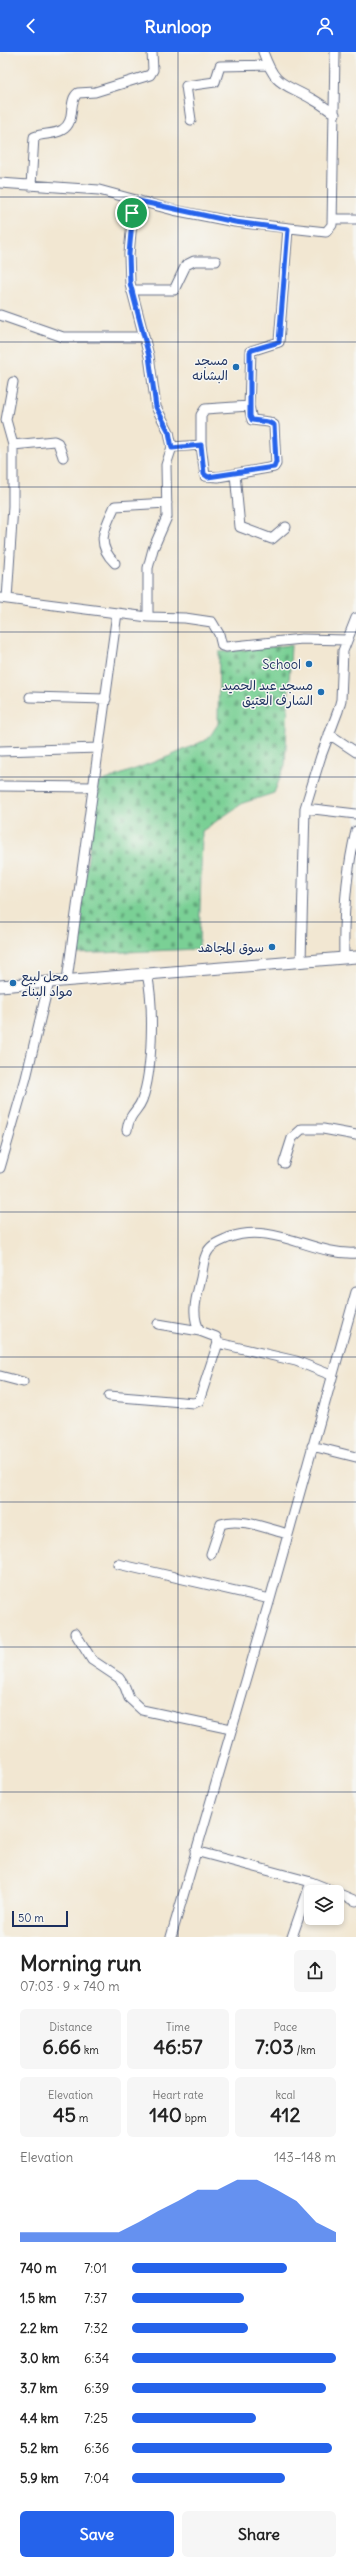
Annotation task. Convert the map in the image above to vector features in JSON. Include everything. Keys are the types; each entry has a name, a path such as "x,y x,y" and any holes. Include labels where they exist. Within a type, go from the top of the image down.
{"main road":[{"path":"0,986 356,957"}],"street":[{"path":"31,186 34,137 59,132 68,125 73,113 73,100 78,93 95,92 150,75 152,70 152,52"},
{"path":"263,52 276,79 285,87 312,99 335,114"},
{"path":"0,183 99,190 134,200 223,220 288,229 326,232 331,229 333,219 335,52"},
{"path":"191,120 186,86 215,82 220,66 268,65"},
{"path":"134,200 129,254 131,290 144,337 156,407 169,432 172,448 166,465 166,523 153,550 148,568 148,617"},
{"path":"333,219 356,219"},
{"path":"250,406 203,410 201,445 205,476 218,477 274,467 276,464 274,425 268,422 252,420 250,406 251,351 279,342 288,229"},
{"path":"131,290 174,290 186,264 194,261 216,261"},
{"path":"0,315 63,337 144,337"},
{"path":"14,382 6,420 14,445 13,506 4,598 148,617 185,618 212,622 217,630 222,646 226,647 302,639 347,640"},
{"path":"14,445 54,441 58,443 63,457"},
{"path":"172,448 201,445"},
{"path":"235,474 240,527 272,539 286,527"},
{"path":"115,563 106,554 102,538 115,506 167,503"},
{"path":"67,980 117,613"},
{"path":"301,961 306,808 341,700 341,663 347,640 356,618"},
{"path":"30,697 106,699"},
{"path":"329,734 356,752"},
{"path":"0,751 99,748"},
{"path":"0,786 94,787"},
{"path":"306,808 356,814"},
{"path":"344,958 343,916 347,870 356,831"},
{"path":"127,1130 129,1116 142,1100 149,1060 152,995 147,974"},
{"path":"0,1168 26,1078 49,982"},
{"path":"284,1163 292,1138 302,1129 323,1129 356,1135"},
{"path":"200,1330 195,1323 195,1309 205,1259 213,1245 223,1240 247,1234 274,1235 289,1237 332,1251 356,1253"},
{"path":"171,1937 195,1851 270,1600 331,1374 356,1292"},
{"path":"109,1396 198,1402 218,1343 215,1336 200,1330 158,1324"},
{"path":"218,1343 273,1355 331,1374"},
{"path":"0,1376 23,1382"},
{"path":"312,1446 356,1457"},
{"path":"211,1554 221,1524 226,1522 236,1521 288,1534"},
{"path":"118,1564 270,1600"},
{"path":"75,1633 92,1660 119,1678 125,1686 128,1698 142,1710 231,1729"},
{"path":"195,1851 318,1885"},
{"path":"292,1937 311,1882"},
{"path":"344,1896 356,1901"}],"green space":[{"path":"291,645 285,765 274,793 243,803 202,831 199,949 75,954 98,783 170,756 208,739 218,724 219,652"}],"place":[{"name":"مسجد البشانه","path":"236,367"},
{"name":"School","path":"309,664"},
{"name":"مسجد عبد الحميد الشارف العتيق","path":"321,692"},
{"name":"سوق المجاهد","path":"272,947"},
{"name":"محل لبيع مواد البناء","path":"13,983"}],"route":[{"path":"134,200 173,210 255,226 288,229 279,342 277,344 252,350 250,352 250,416 252,420 268,422 274,425 276,464 274,467 218,477 208,477 204,474 201,445 172,448 169,432 156,407 149,356 130,283 129,254 132,213 134,200"}]}
